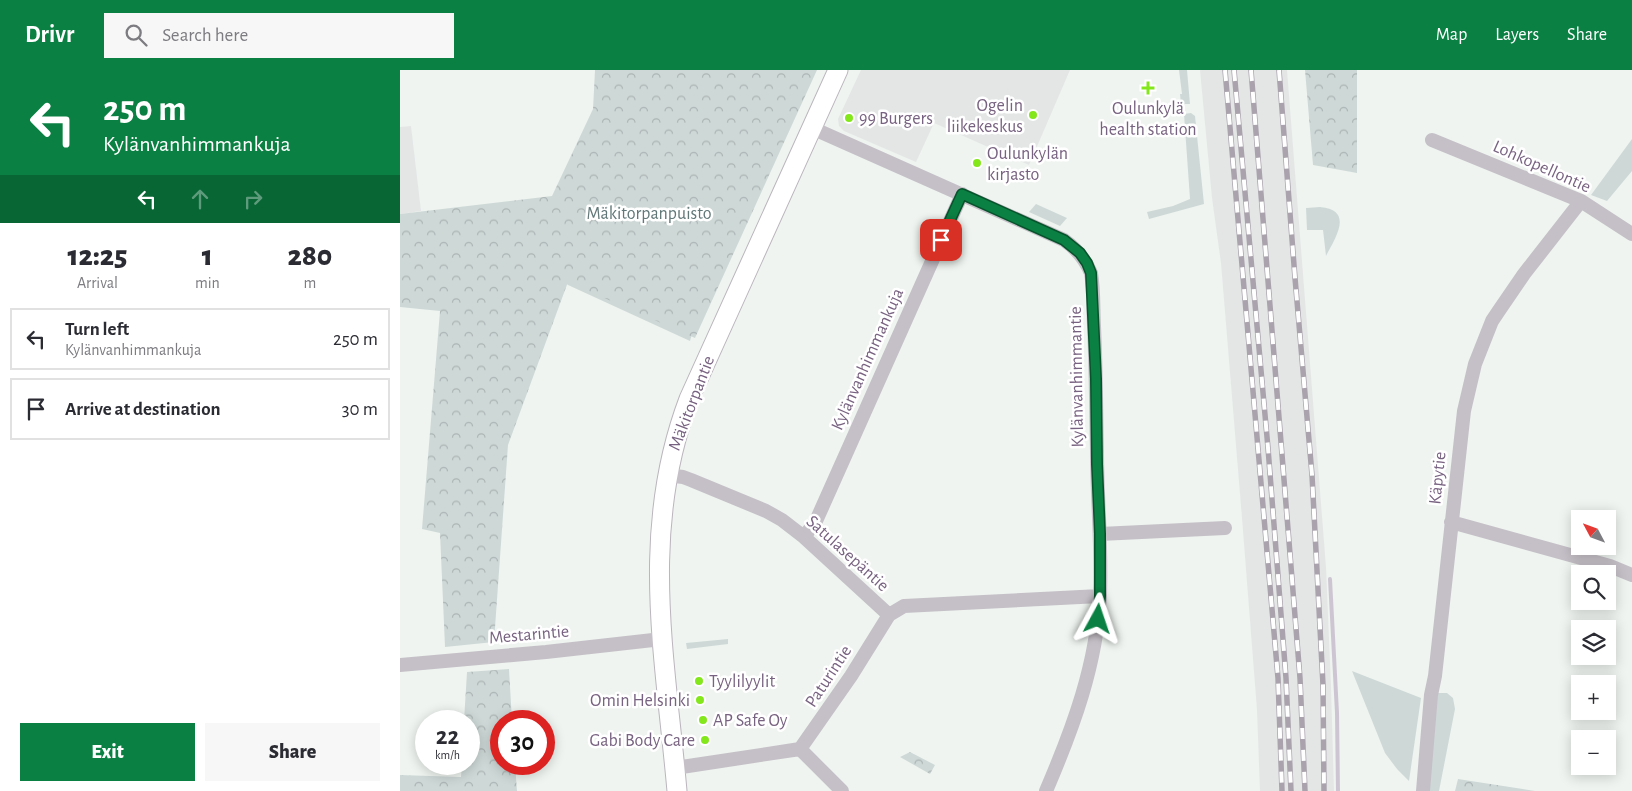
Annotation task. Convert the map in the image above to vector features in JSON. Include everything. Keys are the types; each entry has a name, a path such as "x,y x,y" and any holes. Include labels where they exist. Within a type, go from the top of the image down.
{"street":[{"name":"Mäkitorpantie","path":"677,791 662,639 659,567 662,512 667,475 676,437 689,399 838,70"},
{"name":"Kylänvanhimmantie","path":"812,128 1064,240 1080,253 1091,273 1096,379 1100,596 1098,619 1086,683 1068,739 1046,791"},
{"name":"Lohkopellontie","path":"1432,140 1581,201 1632,234"},
{"name":"Kylänvanhimmankuja","path":"804,537 816,521 962,194"},
{"name":"Käpytie","path":"1423,791 1431,695 1435,676 1464,411 1476,364 1492,322 1524,274 1581,201"},
{"name":"Satulasepäntie","path":"667,475 691,480 766,511 782,520 804,537 889,616 904,606 1100,596"},
{"path":"1451,522 1610,566 1632,575"},
{"path":"1100,534 1225,528"},
{"name":"Paturintie","path":"800,749 847,682 889,616"},
{"name":"Mestarintie","path":"400,665 662,639"},
{"path":"675,768 800,749 842,791"}],"shaded area":[{"path":"861,70 1070,70 1029,165 934,123 916,162 844,131 839,126 838,119"},
{"path":"1200,70 1287,70 1326,567 1334,791 1260,791 1257,710 1221,263 1212,198"},
{"path":"411,126 421,211 400,214 400,127"}],"green space":[{"name":"Mäkitorpanpuisto","path":"595,70 817,70 695,338 568,282 508,445 494,642 445,647 440,533 422,529 440,311 400,307 400,214 552,196 593,109"},
{"path":"1179,70 1187,70 1190,104 1181,104 1180,94 1182,94"},
{"path":"1305,70 1357,70 1357,173 1313,165"},
{"path":"1191,113 1195,116 1204,204 1149,219 1147,212 1173,206 1190,199 1184,114"},
{"path":"1632,139 1632,171 1607,201 1591,195"},
{"path":"1036,204 1067,218 1060,226 1029,212"},
{"path":"1320,207 1337,213 1340,226 1326,256 1323,230 1307,230 1306,208"},
{"path":"562,268 692,334 690,341 568,285 561,279"},
{"path":"728,639 728,644 687,649 686,643"},
{"path":"509,669 511,710 490,710 490,775 516,775 517,791 400,791 400,775 461,777 461,775 480,775 480,710 465,710 467,672"},
{"path":"1352,671 1421,698 1409,781 1385,753"},
{"path":"1437,693 1447,693 1453,698 1455,709 1439,791 1426,791"},
{"path":"910,752 935,765 930,774 900,757"},
{"path":"1458,779 1535,791 1455,791"}],"waterway":[{"path":"1330,579 1337,713 1338,791"}],"railway":[{"path":"1225,70 1278,678 1282,791"},
{"path":"1234,70 1268,448 1286,678 1291,791"},
{"path":"1251,70 1300,678 1305,791"},
{"path":"1279,70 1312,475 1323,685 1324,791"}],"place":[{"name":"Oulunkylä health station","path":"1148,88"},
{"name":"Ogelin liikekeskus","path":"1033,115"},
{"name":"99 Burgers","path":"849,118"},
{"name":"Oulunkylän kirjasto","path":"977,163"},
{"name":"Tyylilyylit","path":"699,681"},
{"name":"Omin Helsinki","path":"700,700"},
{"name":"AP Safe Oy","path":"703,720"},
{"name":"Gabi Body Care","path":"705,740"}],"route":[{"path":"941,240 962,194 1064,240 1080,253 1087,263 1093,285 1096,379 1100,534 1098,619"}]}
